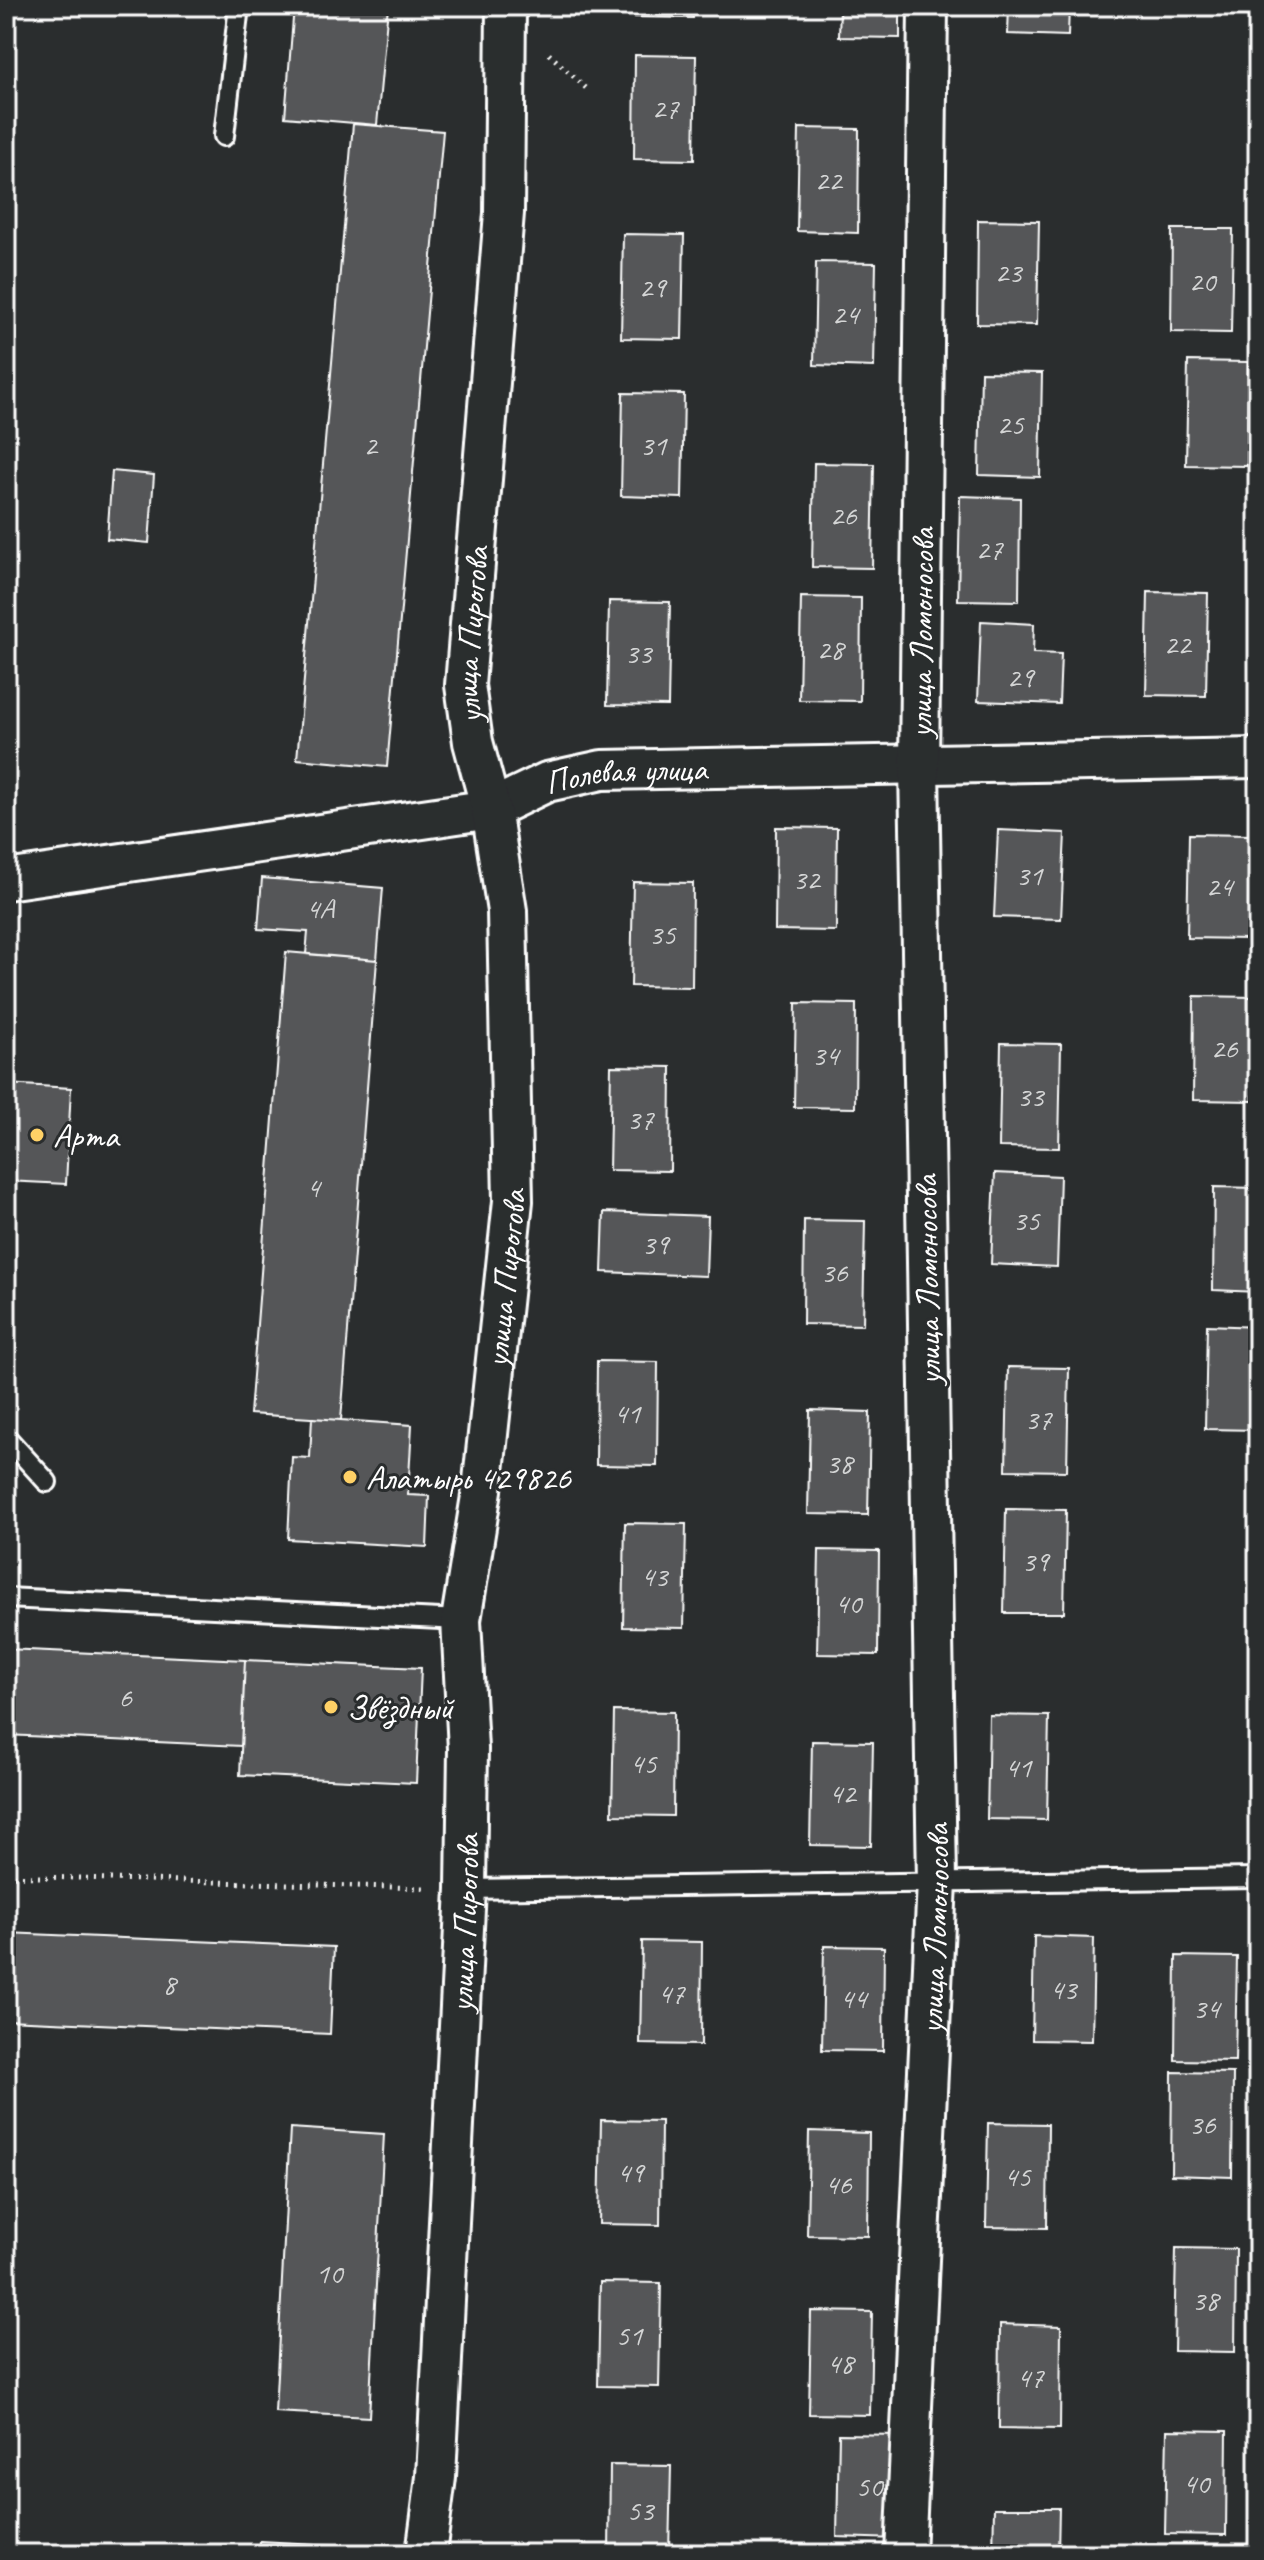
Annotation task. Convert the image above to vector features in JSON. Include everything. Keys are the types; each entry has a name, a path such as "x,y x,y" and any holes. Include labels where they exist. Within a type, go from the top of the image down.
{"street":[{"name":"улица Пирогова","path":"426,2554 436,2477 466,1889 468,1749 461,1620 482,1490 513,1201 507,911 491,809 473,742 465,685 504,213 506,6"},
{"name":"улица Ломоносова","path":"905,2554 937,1882 919,765 928,6"},
{"name":"Полевая улица","path":"6,880 491,809 547,782 602,770 1258,758"}],"lane":[{"path":"224,136 239,6"},
{"path":"6,1437 47,1482"},
{"path":"6,1598 461,1620"},
{"path":"466,1889 1258,1878"}],"path":[{"path":"6,1876 466,1889"}],"building":[{"path":"294,6 388,6 377,125 285,117"},
{"path":"633,6 693,6 693,18 633,17"},
{"path":"840,6 900,6 900,38 839,37"},
{"path":"1009,6 1069,6 1068,36 1008,34"},
{"path":"635,55 696,56 694,160 634,159"},
{"path":"353,124 443,131 387,767 297,759"},
{"path":"799,128 859,129 858,233 797,231"},
{"path":"978,220 1039,221 1037,325 977,324"},
{"path":"1172,229 1233,229 1231,333 1171,332"},
{"path":"623,234 684,235 682,339 621,338"},
{"path":"816,262 876,263 874,367 814,365"},
{"path":"1188,361 1248,362 1247,466 1186,465"},
{"path":"981,372 1042,373 1040,477 979,475"},
{"path":"623,393 684,394 682,498 621,496"},
{"path":"814,463 874,464 872,568 812,567"},
{"path":"112,471 154,475 149,543 107,539"},
{"path":"960,496 1020,498 1019,601 958,600"},
{"path":"1148,592 1208,593 1206,696 1146,695"},
{"path":"801,597 861,598 860,701 799,700"},
{"path":"609,601 670,602 668,706 607,705"},
{"path":"981,621 1034,624 1033,653 1061,654 1059,704 978,701"},
{"path":"776,827 837,828 836,931 775,930"},
{"path":"998,830 1065,833 1061,919 994,917"},
{"path":"1189,834 1250,835 1248,939 1187,938"},
{"path":"262,878 383,888 377,960 306,954 308,932 258,929"},
{"path":"633,882 693,883 692,987 631,986"},
{"path":"286,952 377,960 341,1420 250,1414"},
{"path":"1194,996 1255,997 1253,1101 1193,1100"},
{"path":"796,1003 856,1004 855,1108 794,1107"},
{"path":"1001,1043 1061,1044 1059,1148 999,1147"},
{"path":"611,1066 671,1067 670,1171 609,1170"},
{"name":"Арта","path":"6,1084 71,1088 66,1184 6,1181"},
{"path":"995,1173 1060,1176 1057,1267 991,1264"},
{"path":"1214,1187 1258,1188 1258,1292 1213,1290"},
{"path":"604,1212 708,1216 706,1276 602,1272"},
{"path":"804,1220 865,1221 863,1325 803,1324"},
{"path":"1207,1325 1258,1327 1258,1430 1205,1429"},
{"path":"597,1361 658,1362 657,1466 596,1465"},
{"path":"1008,1367 1069,1368 1067,1471 1006,1470"},
{"path":"810,1410 870,1412 868,1515 808,1514"},
{"name":"Алатырь 429826","path":"312,1418 412,1425 408,1495 429,1496 427,1547 288,1539 292,1457 310,1458"},
{"path":"1006,1509 1066,1510 1064,1613 1004,1613"},
{"path":"625,1523 686,1524 684,1628 623,1627"},
{"path":"819,1550 879,1551 878,1655 817,1654"},
{"path":"6,1649 245,1660 241,1746 6,1735"},
{"name":"Звёздный","path":"245,1660 421,1668 416,1783 240,1775"},
{"path":"614,1711 674,1712 673,1816 612,1815"},
{"path":"989,1715 1049,1716 1047,1820 987,1819"},
{"path":"812,1741 873,1742 871,1846 810,1845"},
{"path":"6,1933 334,1947 330,2034 6,2020"},
{"path":"1034,1936 1094,1938 1092,2041 1032,2040"},
{"path":"642,1941 702,1942 701,2045 640,2044"},
{"path":"824,1946 884,1947 883,2051 822,2050"},
{"path":"1176,1956 1237,1957 1235,2061 1175,2060"},
{"path":"1172,2072 1233,2073 1232,2177 1171,2175"},
{"path":"601,2120 661,2121 660,2225 599,2224"},
{"path":"988,2123 1048,2124 1047,2228 986,2227"},
{"path":"290,2128 384,2134 369,2417 275,2412"},
{"path":"809,2131 869,2133 868,2236 807,2235"},
{"path":"1176,2248 1236,2249 1235,2352 1174,2351"},
{"path":"600,2282 661,2283 659,2387 598,2386"},
{"path":"811,2311 872,2312 870,2415 809,2414"},
{"path":"1000,2324 1061,2326 1060,2429 999,2428"},
{"path":"1167,2430 1227,2431 1226,2535 1165,2534"},
{"path":"839,2434 900,2435 898,2539 837,2537"},
{"path":"610,2465 671,2466 669,2554 609,2554"},
{"path":"994,2508 1059,2508 1058,2554 993,2554"},
{"path":"260,2541 353,2546 352,2554 259,2554"}],"place":[{"name":"Арта","path":"37,1135"},
{"name":"Алатырь 429826","path":"350,1477"},
{"name":"Звёздный","path":"331,1707"}]}
